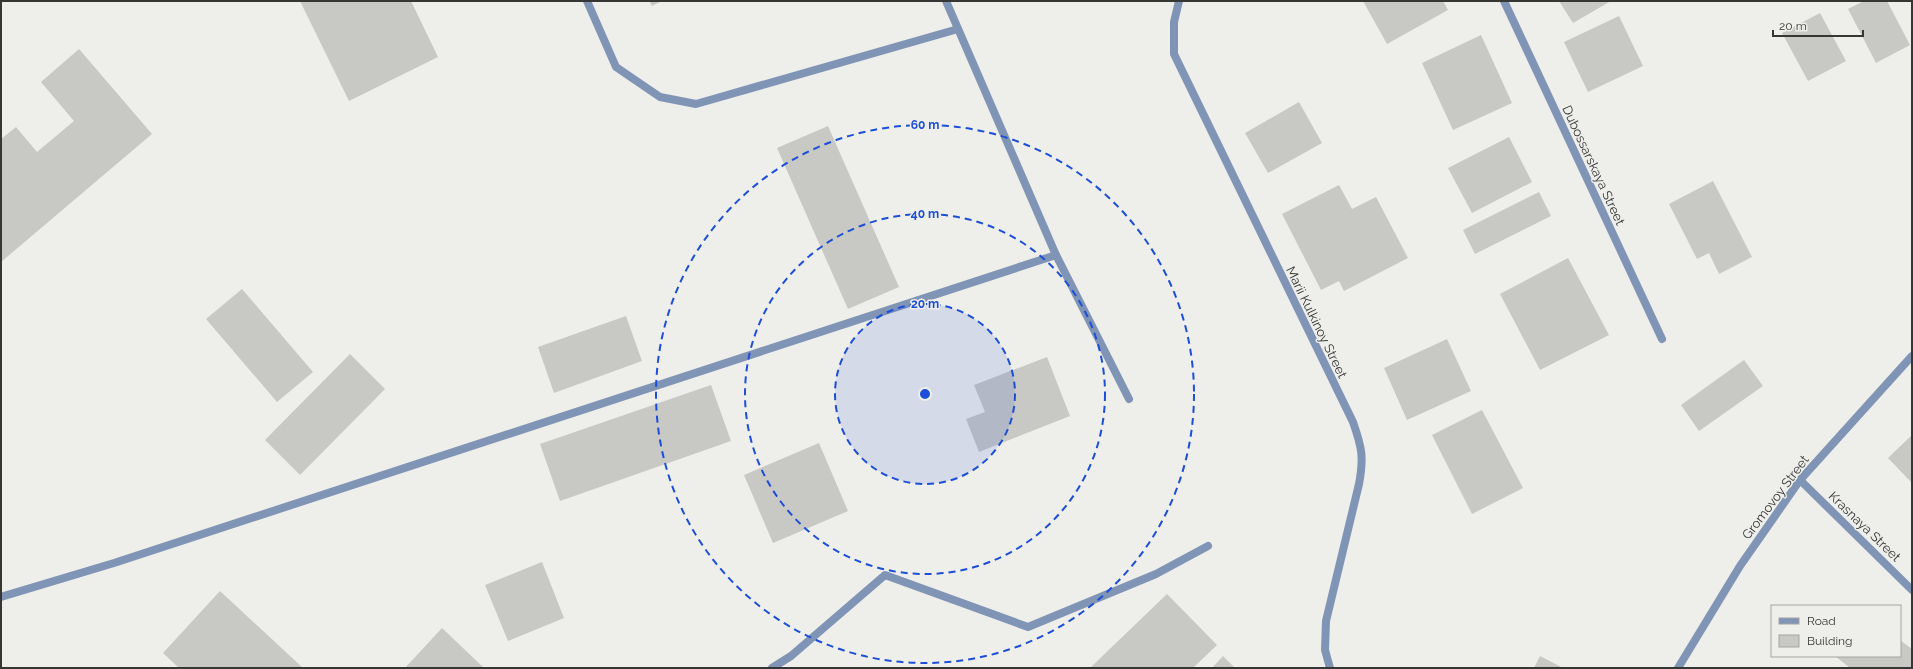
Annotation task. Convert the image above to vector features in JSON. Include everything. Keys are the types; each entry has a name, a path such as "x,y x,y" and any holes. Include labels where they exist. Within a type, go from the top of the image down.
{"street":[{"path":"587,1 616,68 660,97 696,104 958,29"},
{"path":"946,1 1056,255 1129,399"},
{"name":"Marii Kulkinoy Street","path":"1179,1 1174,22 1174,54 1352,422 1362,447 1363,465 1326,621 1325,650 1330,668"},
{"name":"Dubossarskaya Street","path":"1504,1 1662,339"},
{"path":"1,597 114,563 1056,255"},
{"name":"Gromovoy Street","path":"1678,668 1740,566 1800,480 1912,356"},
{"name":"Krasnaya Street","path":"1800,480 1912,590"},
{"path":"772,668 791,656 885,574 1028,627 1156,574 1208,546"}],"building":[{"path":"300,1 411,1 438,57 349,101"},
{"path":"649,1 662,1 652,6"},
{"path":"1363,1 1443,1 1448,10 1387,44"},
{"path":"1559,1 1611,1 1573,23"},
{"path":"1864,1 1887,1 1910,45 1876,63 1848,9"},
{"path":"1820,13 1846,61 1808,81 1782,33"},
{"path":"1619,16 1643,66 1588,92 1564,42"},
{"path":"1481,35 1512,103 1453,130 1422,63"},
{"path":"79,49 152,134 1,262 1,139 16,127 37,152 74,121 41,82"},
{"path":"1299,102 1322,143 1268,173 1245,133"},
{"path":"828,126 899,287 848,309 777,148"},
{"path":"1509,137 1532,182 1472,213 1448,168"},
{"path":"1713,181 1752,257 1719,274 1709,253 1697,259 1669,204"},
{"path":"1339,185 1352,209 1376,197 1408,258 1344,291 1339,281 1321,290 1282,214"},
{"path":"1539,192 1551,216 1475,254 1463,230"},
{"path":"1568,258 1609,335 1540,370 1500,294"},
{"path":"242,289 313,372 277,402 206,319"},
{"path":"626,316 642,361 554,393 538,347"},
{"path":"1447,339 1471,391 1407,420 1384,368"},
{"path":"350,354 385,389 300,475 265,440"},
{"path":"1047,357 1070,416 979,452 966,419 985,412 974,385"},
{"path":"1744,360 1763,386 1699,431 1681,405"},
{"path":"711,385 731,441 560,501 540,444"},
{"path":"1482,410 1523,488 1472,514 1432,435"},
{"path":"1912,435 1912,483 1888,458"},
{"path":"819,443 848,511 773,543 744,475"},
{"path":"542,562 564,618 508,641 485,585"},
{"path":"220,591 303,668 179,668 163,653"},
{"path":"1167,594 1217,645 1193,668 1090,668"},
{"path":"442,628 484,668 405,668"},
{"path":"1901,641 1912,649 1912,668 1850,668 1836,657 1901,657"},
{"path":"1223,656 1235,668 1212,668"},
{"path":"1540,656 1563,668 1534,668"}]}
